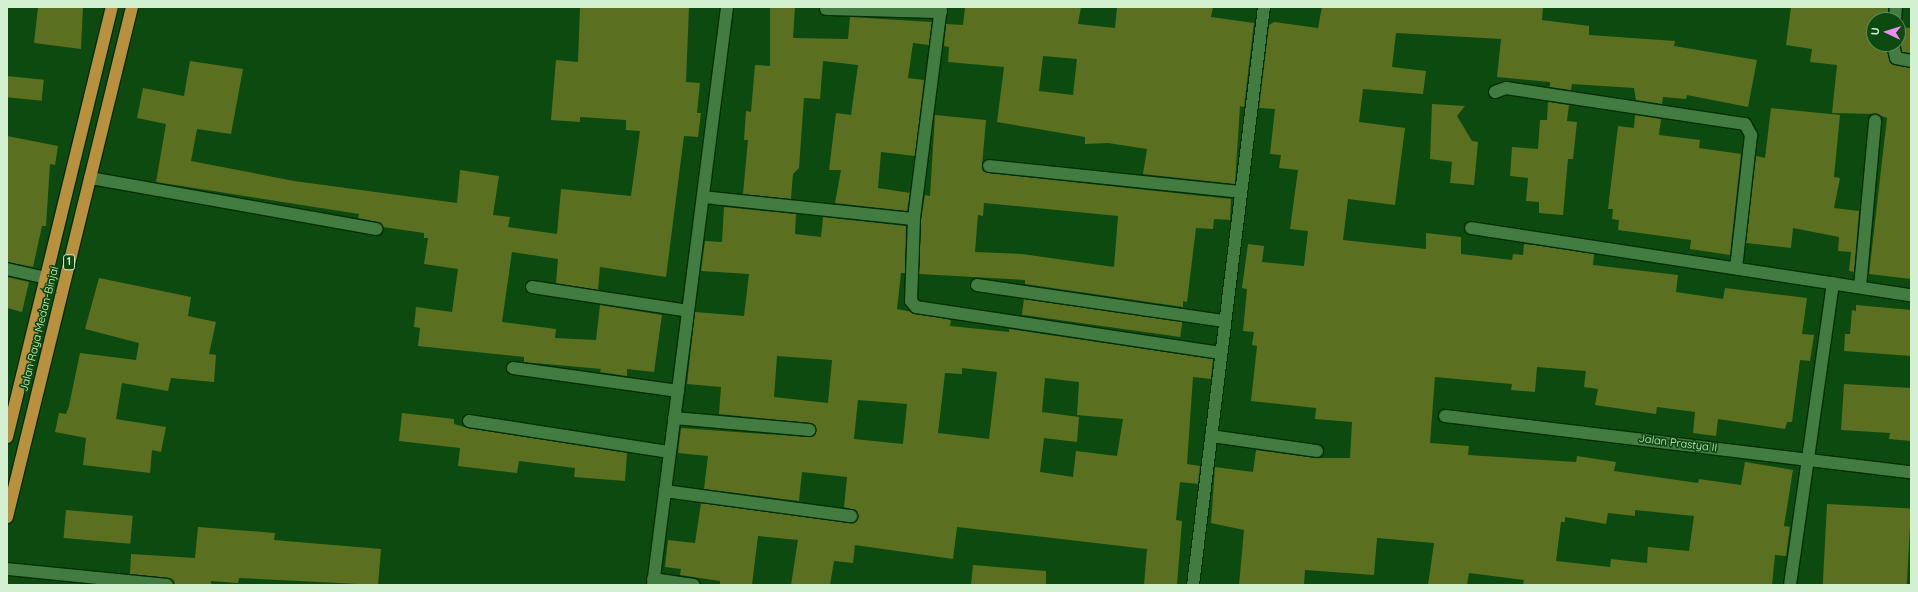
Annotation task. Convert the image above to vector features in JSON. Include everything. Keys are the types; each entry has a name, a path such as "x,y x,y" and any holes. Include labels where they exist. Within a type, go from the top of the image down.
{"highway":[{"name":"Jalan Raya Medan-Binjai","path":"7,437 112,7"},
{"name":"Jalan Raya Medan-Binjai","path":"7,517 132,7"}],"street":[{"path":"694,585 653,582 727,7"},
{"path":"1193,585 1224,321 1264,7"},
{"path":"826,9 941,10 914,219 910,292 916,307 1221,353"},
{"path":"1895,52 1896,58 1911,61"},
{"path":"1495,92 1506,88 1745,124 1751,135 1736,268"},
{"path":"1860,287 1875,121"},
{"path":"989,166 1241,192"},
{"path":"90,178 376,229"},
{"path":"703,197 914,219"},
{"path":"1472,228 1911,295"},
{"path":"7,268 45,278"},
{"path":"1790,585 1833,283"},
{"path":"978,285 1224,321"},
{"path":"532,287 688,311"},
{"path":"513,368 678,391"},
{"name":"Jalan Prastya II","path":"1445,416 1808,458 1911,472"},
{"path":"674,418 809,430"},
{"path":"469,421 670,452"},
{"path":"1211,436 1317,451"},
{"path":"665,491 851,516"},
{"path":"7,569 167,585"}],"building":[{"path":"38,7 83,7 81,49 34,43"},
{"path":"580,7 689,7 686,82 700,83 697,113 701,113 698,137 684,136 666,277 600,267 598,290 556,283 558,259 512,252 502,322 556,329 555,338 596,340 600,305 662,315 654,372 627,369 627,376 600,372 601,369 524,362 524,357 418,346 420,328 414,327 416,307 452,312 458,269 424,264 428,238 424,238 424,233 383,227 378,222 358,218 359,214 156,182 166,124 137,118 143,88 184,96 190,61 243,69 231,134 197,129 191,161 294,181 457,203 460,170 499,176 493,215 510,217 508,227 557,234 561,189 631,196 640,131 626,130 626,120 580,117 580,122 551,120 556,60 578,62"},
{"path":"770,7 795,7 793,38 848,39 850,17 932,22 929,45 913,43 908,78 924,80 915,156 881,152 878,188 910,193 907,211 835,203 841,170 829,170 836,113 851,115 858,65 823,61 820,99 804,98 799,168 793,174 791,199 743,194 748,140 744,140 746,111 751,112 755,65 770,66"},
{"path":"965,7 1081,7 1078,24 1115,28 1117,7 1213,7 1211,17 1254,23 1244,107 1240,106 1235,184 1143,174 1147,149 1108,143 1085,144 1085,137 997,122 1004,67 948,62 949,47 944,46 946,24 963,25","holes":["1043,56 1077,59 1073,95 1039,91"]},
{"path":"1322,7 1543,7 1542,20 1589,26 1589,35 1675,41 1674,46 1757,60 1748,107 1687,95 1686,99 1663,97 1662,104 1636,100 1634,88 1572,84 1571,90 1550,87 1550,82 1497,77 1501,39 1396,33 1392,67 1426,71 1423,94 1363,89 1359,122 1405,128 1395,205 1348,199 1343,240 1426,249 1426,233 1461,237 1461,254 1512,260 1513,254 1523,255 1524,244 1534,245 1594,254 1593,265 1678,275 1676,292 1723,299 1725,288 1807,298 1802,334 1814,335 1810,361 1800,360 1792,422 1787,422 1785,429 1718,419 1716,436 1693,433 1695,412 1657,407 1656,414 1595,405 1598,389 1584,387 1586,371 1537,367 1535,392 1511,390 1512,384 1435,377 1430,443 1469,446 1468,455 1576,462 1577,456 1616,462 1614,471 1698,483 1699,479 1741,485 1745,462 1793,470 1784,526 1790,527 1786,556 1775,555 1772,585 1523,585 1524,580 1469,573 1467,585 1428,585 1434,543 1377,538 1374,575 1305,570 1304,585 1239,585 1244,530 1211,523 1215,467 1253,472 1256,450 1316,458 1350,458 1352,422 1315,419 1316,408 1251,401 1257,346 1252,345 1254,332 1243,331 1247,289 1242,288 1248,244 1264,246 1262,262 1304,266 1308,231 1290,229 1298,170 1279,168 1281,155 1270,154 1275,109 1259,108 1269,25 1274,22 1318,28","holes":["1635,510 1694,516 1689,551 1648,547 1647,563 1611,559 1610,567 1556,561 1561,522 1565,522 1565,517 1606,524 1608,513 1635,516"]},
{"path":"1791,7 1888,7 1888,12 1866,12 1866,52 1888,52 1891,64 1911,68 1911,279 1869,274 1887,118 1876,114 1832,113 1837,65 1810,62 1812,49 1786,45"},
{"path":"1906,28 1911,28 1911,53 1902,52 1906,52"},
{"path":"7,76 44,80 42,101 7,97"},
{"path":"1548,102 1569,105 1567,121 1577,122 1573,159 1568,159 1563,215 1539,213 1539,202 1526,201 1528,178 1510,176 1512,147 1538,149 1540,120 1547,120"},
{"path":"1432,104 1465,106 1457,116 1472,141 1478,142 1474,185 1450,183 1452,162 1430,159"},
{"path":"1771,108 1840,115 1834,177 1840,178 1834,208 1859,211 1854,272 1849,271 1851,252 1838,251 1839,237 1793,228 1791,248 1746,243 1756,156 1765,158"},
{"path":"935,115 986,120 982,166 988,173 1231,199 1230,220 1214,219 1213,229 1196,228 1187,302 1183,301 1183,307 1025,284 1025,280 919,274 921,220 925,195 930,196","holes":["984,203 1118,216 1114,267 1022,254 975,252 978,215 983,216"]},
{"path":"1635,115 1661,119 1659,135 1700,140 1699,148 1741,154 1730,255 1690,249 1691,240 1618,230 1619,220 1612,219 1613,209 1608,209 1618,126 1634,128"},
{"path":"7,136 58,146 55,165 50,164 46,226 42,226 33,267 7,262"},
{"path":"724,207 796,214 795,234 821,237 823,217 906,226 905,273 901,273 897,309 951,320 950,326 1009,332 1009,329 1213,359 1211,379 1193,377 1187,464 1200,466 1198,484 1180,482 1176,520 1182,521 1177,585 1144,585 1147,549 957,527 953,559 855,545 853,563 834,561 830,585 791,585 798,540 758,536 752,585 720,585 720,581 680,575 681,569 665,567 668,540 695,543 701,503 850,523 858,517 855,510 844,507 847,477 802,472 799,501 704,489 708,456 678,453 681,428 808,437 816,431 810,423 719,414 721,387 687,384 695,312 744,316 749,274 701,271 705,241 722,242","holes":["777,356 832,360 828,403 774,397","962,368 997,372 989,439 938,433 945,373 962,374","1045,378 1079,382 1077,415 1123,419 1117,456 1076,451 1073,477 1040,472 1044,438 1077,442 1079,417 1042,412","858,400 907,404 903,444 854,439"]},
{"path":"7,277 29,282 22,312 7,308"},
{"path":"99,278 191,297 188,316 216,322 209,354 216,355 214,382 171,378 168,391 122,383 116,419 166,427 161,452 152,450 150,473 83,465 86,438 55,432 59,413 66,414 69,406 80,353 136,360 139,343 85,329"},
{"path":"1024,299 1182,321 1180,337 1022,315"},
{"path":"1856,305 1911,310 1911,356 1844,351 1845,334 1850,334 1852,310 1856,311"},
{"path":"1844,384 1911,388 1911,441 1889,439 1890,433 1841,430"},
{"path":"402,413 454,419 454,424 468,428 627,453 625,481 574,477 575,468 519,461 517,473 458,466 460,448 399,441"},
{"path":"1827,504 1911,508 1907,585 1823,585"},
{"path":"66,510 133,516 130,544 64,538"},
{"path":"198,527 275,533 274,540 381,549 378,585 239,578 238,583 211,581 211,585 174,585 168,578 130,574 131,554 195,558"},
{"path":"973,565 1046,571 1046,585 971,585"}]}
